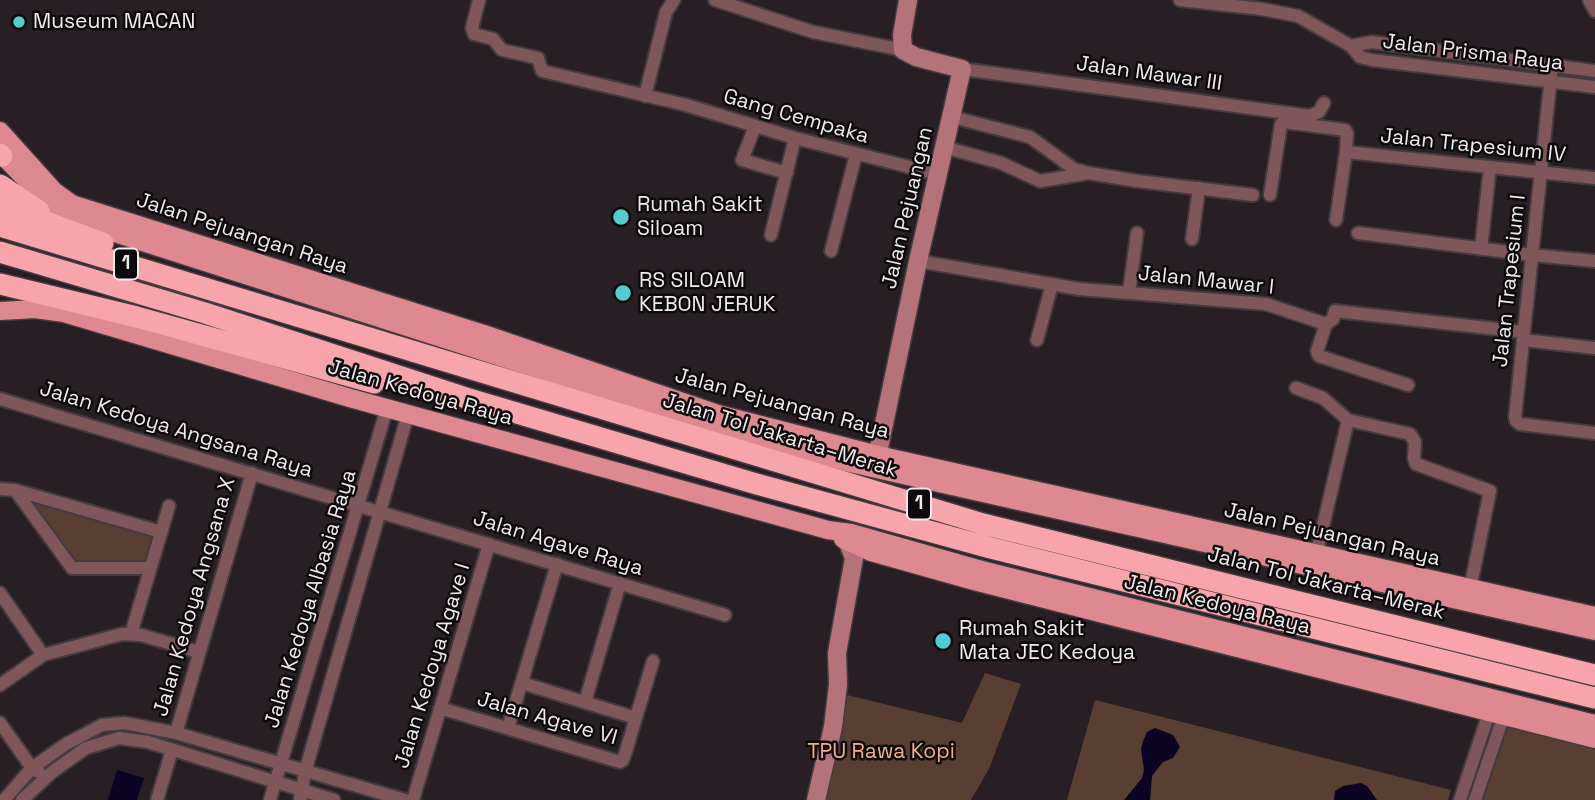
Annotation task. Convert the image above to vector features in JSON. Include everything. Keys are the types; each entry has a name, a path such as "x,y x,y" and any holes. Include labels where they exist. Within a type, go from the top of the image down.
{"highway":[{"path":"0,185 67,230"},
{"path":"0,205 212,281 251,301"},
{"name":"Jalan Tol Jakarta–Merak","path":"0,226 983,524 1595,675"},
{"name":"1","path":"0,252 205,313 466,398 753,483 991,548 1595,698"},
{"path":"0,267 118,296 205,313"},
{"path":"0,284 137,317 393,388 466,398"}],"main road":[{"name":"Jalan Pejuangan Raya","path":"0,131 54,191 72,204 484,334 718,414 876,461 1469,595 1595,616"},
{"name":"Jalan Pejuangan Raya","path":"1,154 52,206 91,226 715,426 850,463 876,461"},
{"name":"Jalan Kedoya Raya","path":"0,311 35,309 64,313 408,414 828,530 851,533 1499,707 1595,739"},
{"name":"Jalan Kedoya Raya","path":"828,530 868,551 974,581 1499,707 1595,724"},
{"name":"Jalan Pejuangan Raya","path":"1469,595 1595,631"}],"street":[{"name":"Gang Cempaka","path":"478,0 472,32 476,36 497,42 502,50 537,58 542,71 686,105 795,138 937,174"},
{"path":"645,96 666,12 674,0"},
{"path":"715,0 813,32 903,50 916,57 962,69"},
{"path":"903,50 902,34 908,0"},
{"name":"Jalan Prisma Raya","path":"1180,0 1262,4 1298,16 1350,46 1360,57 1372,60 1595,87"},
{"path":"1589,0 1595,11"},
{"name":"Jalan Prisma Raya","path":"1350,46 1372,42 1595,71"},
{"name":"Jalan Trapesium I","path":"1552,66 1516,421 1520,424 1595,433"},
{"name":"Jalan Mawar III","path":"962,69 1310,116 1319,112 1324,103"},
{"name":"Jalan Pejuangan","path":"876,461 962,69"},
{"path":"952,117 1024,134 1074,169 1088,173 1253,195"},
{"path":"1270,195 1279,127 1284,122 1345,130 1346,152 1336,220"},
{"path":"755,126 742,160 787,173"},
{"path":"771,235 795,138"},
{"path":"944,147 1001,163 1041,181 1088,173"},
{"name":"Jalan Trapesium IV","path":"1346,152 1595,178"},
{"path":"831,251 856,154"},
{"path":"1481,249 1490,167"},
{"path":"1192,239 1199,188"},
{"path":"1129,292 1137,233"},
{"path":"1358,233 1595,261"},
{"name":"Jalan Mawar I","path":"918,261 1079,289 1266,304 1326,324"},
{"path":"1037,340 1052,284"},
{"path":"1408,385 1319,356 1317,351 1326,324 1335,311 1595,348"},
{"path":"1296,388 1323,398 1348,420 1409,434 1414,437 1416,464 1490,491 1469,595"},
{"name":"Jalan Kedoya Angsana Raya","path":"0,399 380,511"},
{"name":"Jalan Kedoya Albasia Raya","path":"270,800 387,408"},
{"name":"Jalan Kedoya Albasia Raya","path":"301,795 305,772 408,414"},
{"path":"1315,561 1348,420"},
{"name":"Jalan Kedoya Angsana X","path":"176,733 252,473"},
{"path":"0,489 15,490 161,532"},
{"path":"15,490 72,568 150,568"},
{"path":"131,634 169,506"},
{"name":"Jalan Agave Raya","path":"380,511 725,614"},
{"path":"816,800 833,727 838,685 837,653 854,558 848,542"},
{"name":"Jalan Kedoya Agave I","path":"413,800 489,544"},
{"path":"838,685 847,656 861,563 868,551"},
{"path":"508,728 557,564"},
{"path":"585,702 620,583"},
{"path":"0,593 43,655"},
{"path":"0,685 43,655 131,634 199,652"},
{"name":"Jalan Agave VI","path":"440,708 620,761 623,760 653,661"},
{"path":"522,683 636,718"},
{"path":"1460,800 1499,707"},
{"path":"1475,800 1499,707"},
{"path":"0,723 32,768 39,772 41,781"},
{"path":"4,800 32,768 81,734 102,725 125,723 176,733 405,800"},
{"path":"22,800 41,781 86,748 104,741 133,739 275,783 301,795 334,800"},
{"path":"157,800 172,750"}],"green space":[{"path":"25,493 157,535 147,565 81,570"},
{"name":"TPU Rawa Kopi","path":"985,673 1021,684 989,769 971,800 823,800 843,694 962,723"},
{"path":"1095,700 1451,790 1448,800 1067,800"},
{"path":"1508,727 1595,747 1595,800 1483,800"}],"shaded area":[{"path":"1155,728 1173,735 1180,747 1173,758 1163,762 1152,776 1150,800 1124,800 1142,778 1143,741 1147,732"},
{"path":"117,770 144,778 137,800 108,800"},
{"path":"1361,783 1367,786 1377,800 1334,800 1335,791 1343,786"}],"place":[{"name":"Museum MACAN","path":"19,22"},
{"name":"Rumah Sakit Siloam","path":"621,217"},
{"name":"RS SILOAM KEBON JERUK","path":"623,293"},
{"name":"Rumah Sakit Mata JEC Kedoya","path":"943,641"}]}
